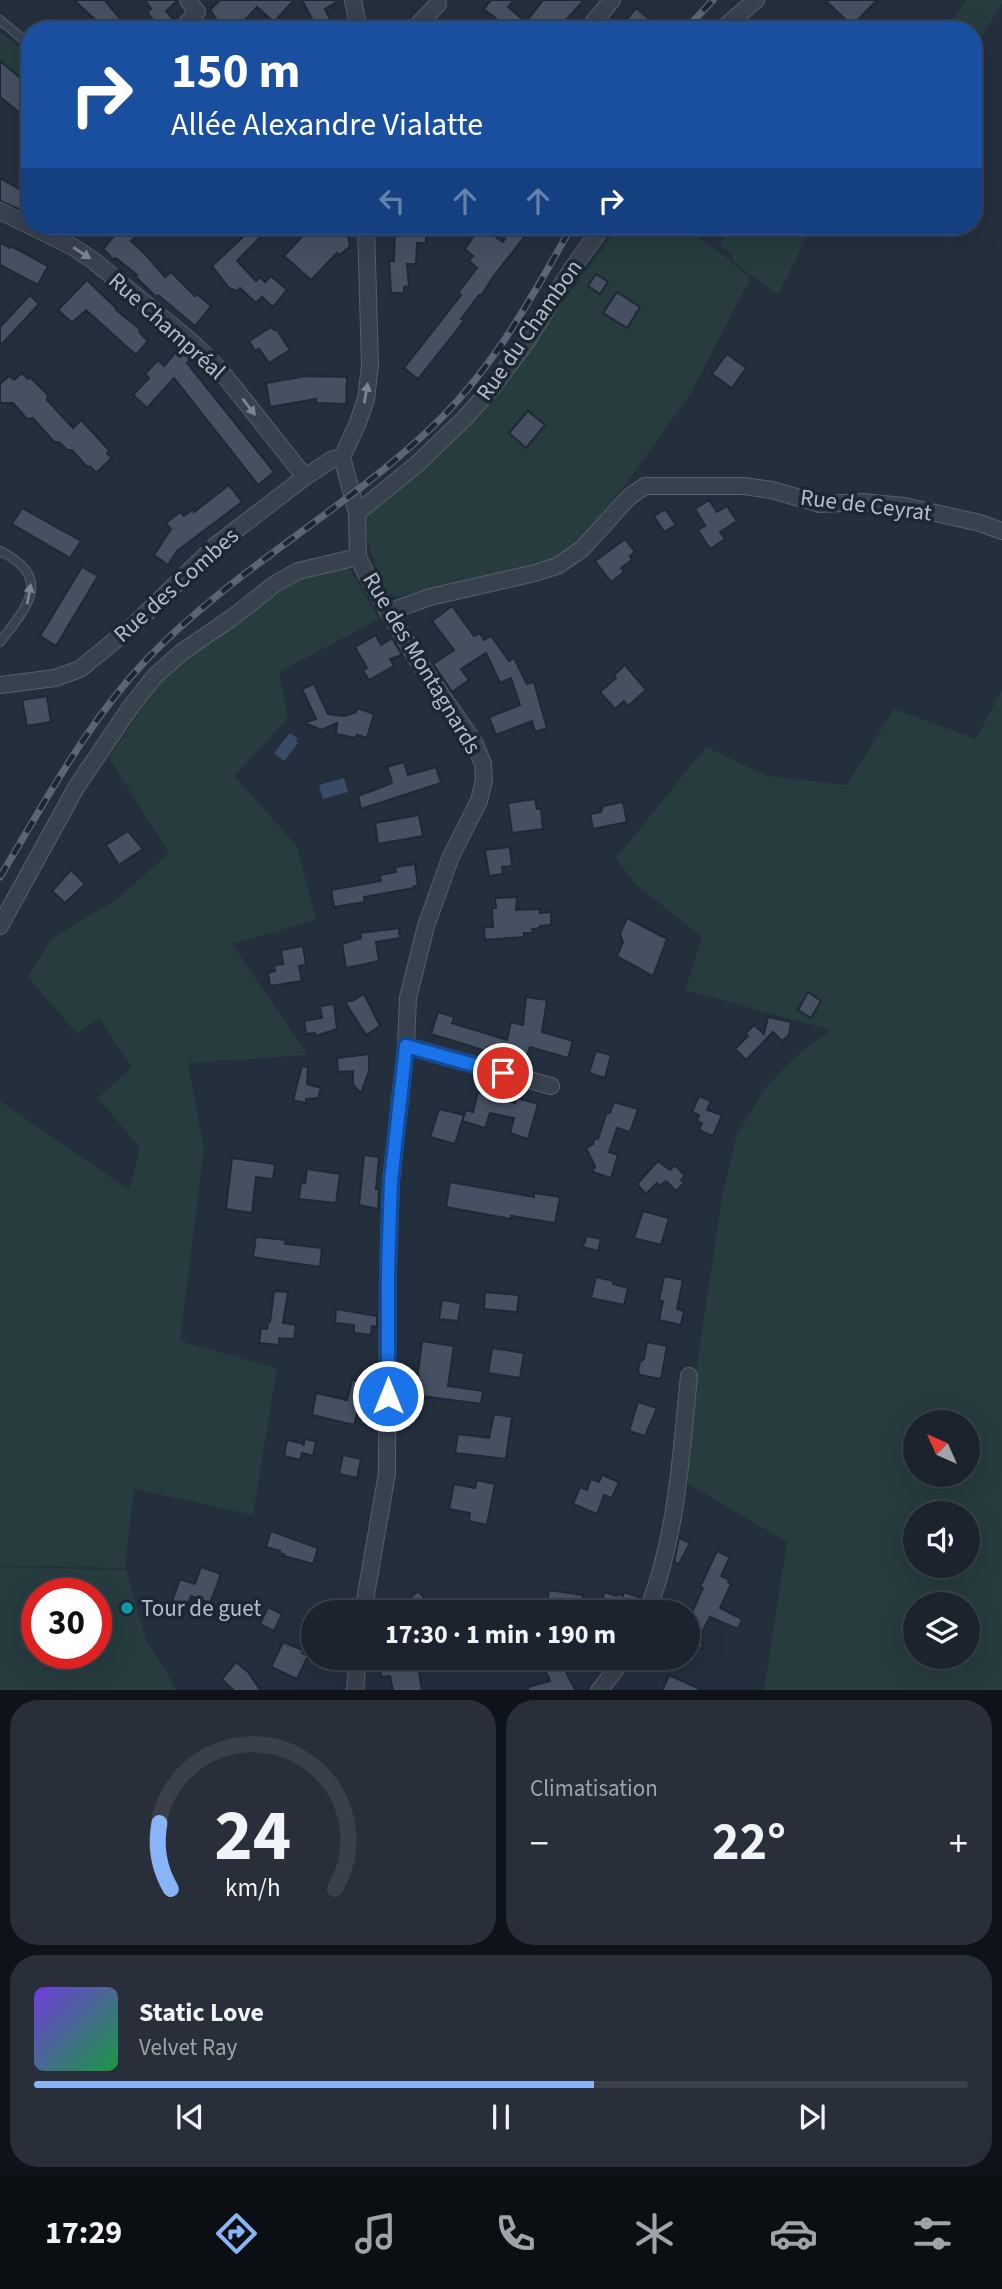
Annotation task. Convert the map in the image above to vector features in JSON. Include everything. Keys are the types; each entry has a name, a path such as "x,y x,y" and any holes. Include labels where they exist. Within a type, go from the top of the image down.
{"street":[{"path":"188,0 197,12 189,21"},
{"path":"353,0 357,21"},
{"path":"594,21 612,0"},
{"path":"732,21 756,0"},
{"path":"422,21 438,4"},
{"name":"Rue Champréal","path":"0,211 21,221"},
{"name":"Rue Champréal","path":"49,235 94,261 196,346 220,370 305,477"},
{"path":"342,457 358,425 366,399 370,366 367,235"},
{"name":"Rue du Chambon","path":"357,513 416,465 464,419 527,341 571,270 596,235"},
{"name":"Rue des Combes","path":"0,685 55,678 80,669 135,624 215,546 305,477 331,460 342,457"},
{"name":"Rue des Montagnards","path":"342,457 357,513 359,556 366,574 418,661 474,742 483,764 484,780 480,801 450,856 426,926 408,998 406,1046 391,1181 387,1473 365,1600"},
{"name":"Rue de Ceyrat","path":"388,612 430,597 557,566 582,549 622,503 645,486 744,486 820,504 863,502 904,506 980,523 1002,531"},
{"path":"0,926 78,786 132,705 155,676 182,652 275,584 298,571 359,556"},
{"path":"406,1046 551,1086"},
{"path":"652,1600 674,1519 688,1376"},
{"path":"355,1690 357,1670"},
{"path":"599,1690 615,1670"}],"lane":[{"path":"0,20 21,38"},
{"path":"0,551 25,569 31,582 31,598 0,642"}],"green space":[{"path":"966,0 1002,0 982,36 982,21 952,21"},
{"path":"0,32 21,49 21,79 0,62"},
{"path":"613,235 695,235 727,258 750,279 691,393 623,488 574,547 550,562 397,597 385,591 360,518 475,412"},
{"path":"726,235 808,235 778,295 734,262 731,253 719,246"},
{"path":"349,568 379,619 279,672 288,718 234,776 297,846 316,920 232,944 308,1055 188,1063 204,1149 180,1341 277,1368 253,1515 134,1489 125,1568 0,1566 0,1101 129,1190 140,1148 98,1098 132,1067 99,1018 77,1034 28,977 51,939 116,900 169,853 109,758 161,679 268,598 302,577"},
{"path":"1002,690 1002,1690 764,1690 787,1542 680,1479 722,1197 736,1137 766,1087 795,1057 831,1030 685,990 702,937 635,884 616,858 706,747 767,776 847,785 894,709 976,739"},
{"path":"0,1567 126,1570 146,1640 176,1690 0,1690"}],"water":[{"path":"290,733 298,739 298,743 284,761 274,753"},
{"path":"344,778 348,792 323,799 319,785"}],"building":[{"path":"74,0 108,0 106,2 122,21 96,21"},
{"path":"145,0 178,0 166,11 175,21 154,21 147,12 151,9"},
{"path":"220,0 294,0 275,21 257,7 244,21 218,21 210,10"},
{"path":"302,0 340,0 325,9 331,21 313,21"},
{"path":"491,0 514,0 508,7 525,21 499,21 484,9"},
{"path":"543,0 584,0 565,21 527,21"},
{"path":"825,0 877,0 857,21 847,21"},
{"path":"636,8 652,21 625,21"},
{"path":"0,61 21,78 21,114 0,97"},
{"path":"0,178 21,190 21,210 0,201"},
{"path":"115,235 133,235 135,237 131,241 165,277 171,272 195,296 197,294 211,306 195,326 158,295 156,297 135,276 137,275 103,249"},
{"path":"241,235 262,235 237,261 256,281 260,277 265,282 271,276 287,290 273,307 262,297 256,303 240,288 237,291 229,288 212,266 243,237"},
{"path":"304,235 348,235 350,246 340,255 337,253 311,280 284,256"},
{"path":"395,235 426,235 426,243 417,243 416,264 407,264 409,286 404,287 404,293 391,293 389,261 394,261"},
{"path":"474,235 493,235 503,242 506,235 526,235 418,379 404,368 461,295 458,293 477,268 469,261 473,256 465,249"},
{"path":"0,243 48,266 38,285 0,265"},
{"path":"596,274 608,282 600,294 588,286"},
{"path":"87,280 116,310 141,330 139,332 148,341 136,355 86,310 72,323 58,310"},
{"path":"617,292 640,307 627,328 603,313"},
{"path":"30,295 39,304 0,346 0,327"},
{"path":"271,327 277,330 290,350 269,363 259,349 255,351 249,341"},
{"path":"179,348 191,358 187,363 274,472 258,485 174,378 147,408 133,395 149,378 145,374 158,360 164,366"},
{"path":"727,354 746,368 732,388 712,374"},
{"path":"22,373 28,379 30,377 48,395 47,400 73,428 81,420 109,450 107,453 112,458 96,473 72,450 54,442 33,418 27,419 13,403 0,403 0,384 9,376 14,380"},
{"path":"306,376 347,377 346,404 316,403 316,399 270,407 266,383"},
{"path":"528,411 545,425 526,448 509,433"},
{"path":"229,485 242,502 177,551 168,565 154,555 171,529 166,523 180,512 184,516 193,509 194,512"},
{"path":"709,500 717,512 727,506 737,521 720,532 725,539 710,549 698,530 705,526 695,509"},
{"path":"22,508 81,541 70,558 12,524"},
{"path":"665,509 676,525 664,532 654,516"},
{"path":"625,539 635,552 630,556 632,560 621,568 624,572 611,582 595,561"},
{"path":"82,567 98,576 56,646 40,636"},
{"path":"452,606 474,636 480,633 484,640 491,636 509,661 514,658 527,684 534,682 547,728 535,732 532,721 496,735 489,717 520,705 511,678 500,683 486,653 461,669 469,680 452,692 433,664 454,650 432,621"},
{"path":"376,635 381,645 392,638 402,655 390,659 394,666 369,680 363,671 367,668 355,647"},
{"path":"625,665 646,690 628,706 624,701 615,709 600,692 616,678 614,675"},
{"path":"314,684 328,714 345,716 356,712 357,708 374,714 367,738 336,734 337,723 322,730 304,723 316,719 302,689"},
{"path":"47,696 51,722 27,726 22,700"},
{"path":"404,762 408,775 436,767 441,783 361,809 358,796 390,784 392,782 387,767"},
{"path":"535,799 537,809 541,809 543,829 512,833 508,803"},
{"path":"623,802 627,822 593,829 590,814 601,812 603,806"},
{"path":"419,815 423,836 378,844 375,823"},
{"path":"128,831 143,849 119,865 106,845"},
{"path":"510,847 512,866 502,867 503,874 489,876 485,850"},
{"path":"415,864 418,886 364,897 365,902 334,907 331,890 381,881 380,875 396,872 395,867"},
{"path":"71,870 85,884 65,903 52,891"},
{"path":"517,897 516,910 540,909 540,913 551,912 551,925 532,929 533,933 524,933 524,937 485,940 484,927 493,927 492,908 496,908 495,898"},
{"path":"627,918 667,939 653,976 617,956 623,942 620,934"},
{"path":"399,928 400,938 376,942 379,961 346,968 342,944 361,938 360,933"},
{"path":"303,946 306,965 299,966 302,981 270,986 268,973 275,971 274,965 283,964 281,950"},
{"path":"808,992 821,1001 811,1018 798,1010"},
{"path":"364,994 380,1026 366,1035 345,1002"},
{"path":"526,997 547,1000 542,1032 573,1041 568,1058 530,1047 526,1059 487,1047 486,1051 431,1034 438,1012 454,1017 452,1023 507,1040 511,1022 523,1025"},
{"path":"334,1004 337,1029 316,1036 315,1033 306,1034 304,1021 322,1018 320,1006"},
{"path":"768,1017 791,1022 789,1035 782,1041 773,1032 746,1060 735,1049 748,1036 745,1034 754,1025 764,1034"},
{"path":"596,1051 611,1055 605,1078 589,1073"},
{"path":"369,1054 369,1071 361,1093 353,1085 353,1071 338,1072 337,1058"},
{"path":"302,1066 308,1067 307,1084 321,1088 318,1098 306,1099 306,1103 293,1100"},
{"path":"478,1092 515,1103 517,1098 538,1104 528,1139 510,1133 514,1118 490,1113 485,1128 462,1121 466,1110 473,1112"},
{"path":"699,1096 711,1101 707,1110 722,1115 713,1136 699,1130 702,1123 697,1121 699,1115 692,1112"},
{"path":"614,1102 638,1109 630,1132 617,1128 609,1152 618,1155 611,1178 593,1172 595,1166 586,1148 593,1144 595,1138 598,1139 607,1112 610,1113"},
{"path":"439,1109 464,1115 455,1144 430,1137"},
{"path":"364,1155 379,1157 376,1189 379,1189 378,1209 359,1205"},
{"path":"232,1158 275,1164 273,1179 256,1177 252,1213 226,1209"},
{"path":"658,1161 670,1170 675,1165 685,1176 681,1180 684,1183 676,1191 666,1181 660,1186 657,1183 646,1194 637,1184"},
{"path":"307,1169 340,1174 336,1203 299,1199 301,1183 305,1183"},
{"path":"450,1182 534,1197 534,1193 560,1197 555,1223 511,1216 511,1219 446,1207"},
{"path":"643,1211 669,1218 661,1245 634,1238"},
{"path":"587,1236 601,1239 598,1251 583,1247"},
{"path":"256,1237 286,1240 285,1244 322,1248 320,1267 253,1257"},
{"path":"664,1276 683,1280 677,1309 684,1311 681,1325 659,1320 663,1301 659,1301"},
{"path":"596,1277 628,1288 624,1305 591,1298"},
{"path":"274,1291 288,1292 283,1323 296,1325 294,1339 279,1338 279,1345 259,1343 261,1328 267,1329 270,1322"},
{"path":"485,1292 519,1295 517,1312 484,1309"},
{"path":"442,1300 461,1303 458,1321 439,1319"},
{"path":"336,1309 377,1316 377,1327 372,1326 371,1335 354,1333 354,1325 335,1323"},
{"path":"422,1341 454,1346 448,1386 483,1391 481,1404 415,1395"},
{"path":"647,1342 667,1346 661,1379 640,1375 638,1371 640,1362 644,1359"},
{"path":"492,1348 524,1353 520,1378 488,1373"},
{"path":"352,1380 366,1382 354,1425 312,1415 316,1393 347,1400"},
{"path":"638,1402 657,1408 645,1436 629,1431"},
{"path":"494,1414 512,1417 506,1459 455,1453 458,1434 489,1438"},
{"path":"305,1439 316,1441 313,1456 302,1453 300,1460 284,1456 287,1440 304,1444"},
{"path":"343,1455 361,1459 357,1478 339,1474"},
{"path":"602,1475 619,1482 612,1498 604,1495 597,1514 573,1504 580,1487 587,1490 591,1479 599,1482"},
{"path":"477,1480 495,1484 487,1525 469,1521 470,1513 449,1509 454,1484 475,1488"},
{"path":"271,1531 318,1548 313,1564 284,1556 280,1551 266,1547"},
{"path":"679,1538 690,1543 679,1564 674,1562"},
{"path":"717,1551 730,1557 721,1576 731,1584 720,1608 742,1619 738,1629 710,1617 701,1634 703,1649 700,1648 700,1600 698,1600 703,1588 700,1587"},
{"path":"201,1567 221,1574 210,1603 191,1596 183,1616 170,1607 180,1579 195,1584"},
{"path":"549,1590 583,1595 582,1600 548,1600"},
{"path":"418,1591 426,1600 408,1600"},
{"path":"605,1592 623,1596 624,1592 641,1598 640,1600 602,1600"},
{"path":"268,1607 282,1614 274,1631 260,1624"},
{"path":"283,1642 301,1649 301,1670 297,1679 271,1667"},
{"path":"236,1662 248,1672 260,1690 233,1690 222,1679"},
{"path":"380,1670 419,1670 422,1690 393,1690 390,1676 381,1677"},
{"path":"545,1670 565,1670 575,1690 528,1690 528,1687 550,1681"},
{"path":"669,1675 702,1690 662,1690"}],"railway":[{"path":"693,21 713,0"},
{"path":"0,877 86,736 148,658 215,597 361,488 452,407 509,333 567,235"}],"place":[{"name":"Tour de guet","path":"127,1608"}],"route":[{"path":"388,1396 391,1181 406,1046 503,1073"}]}
